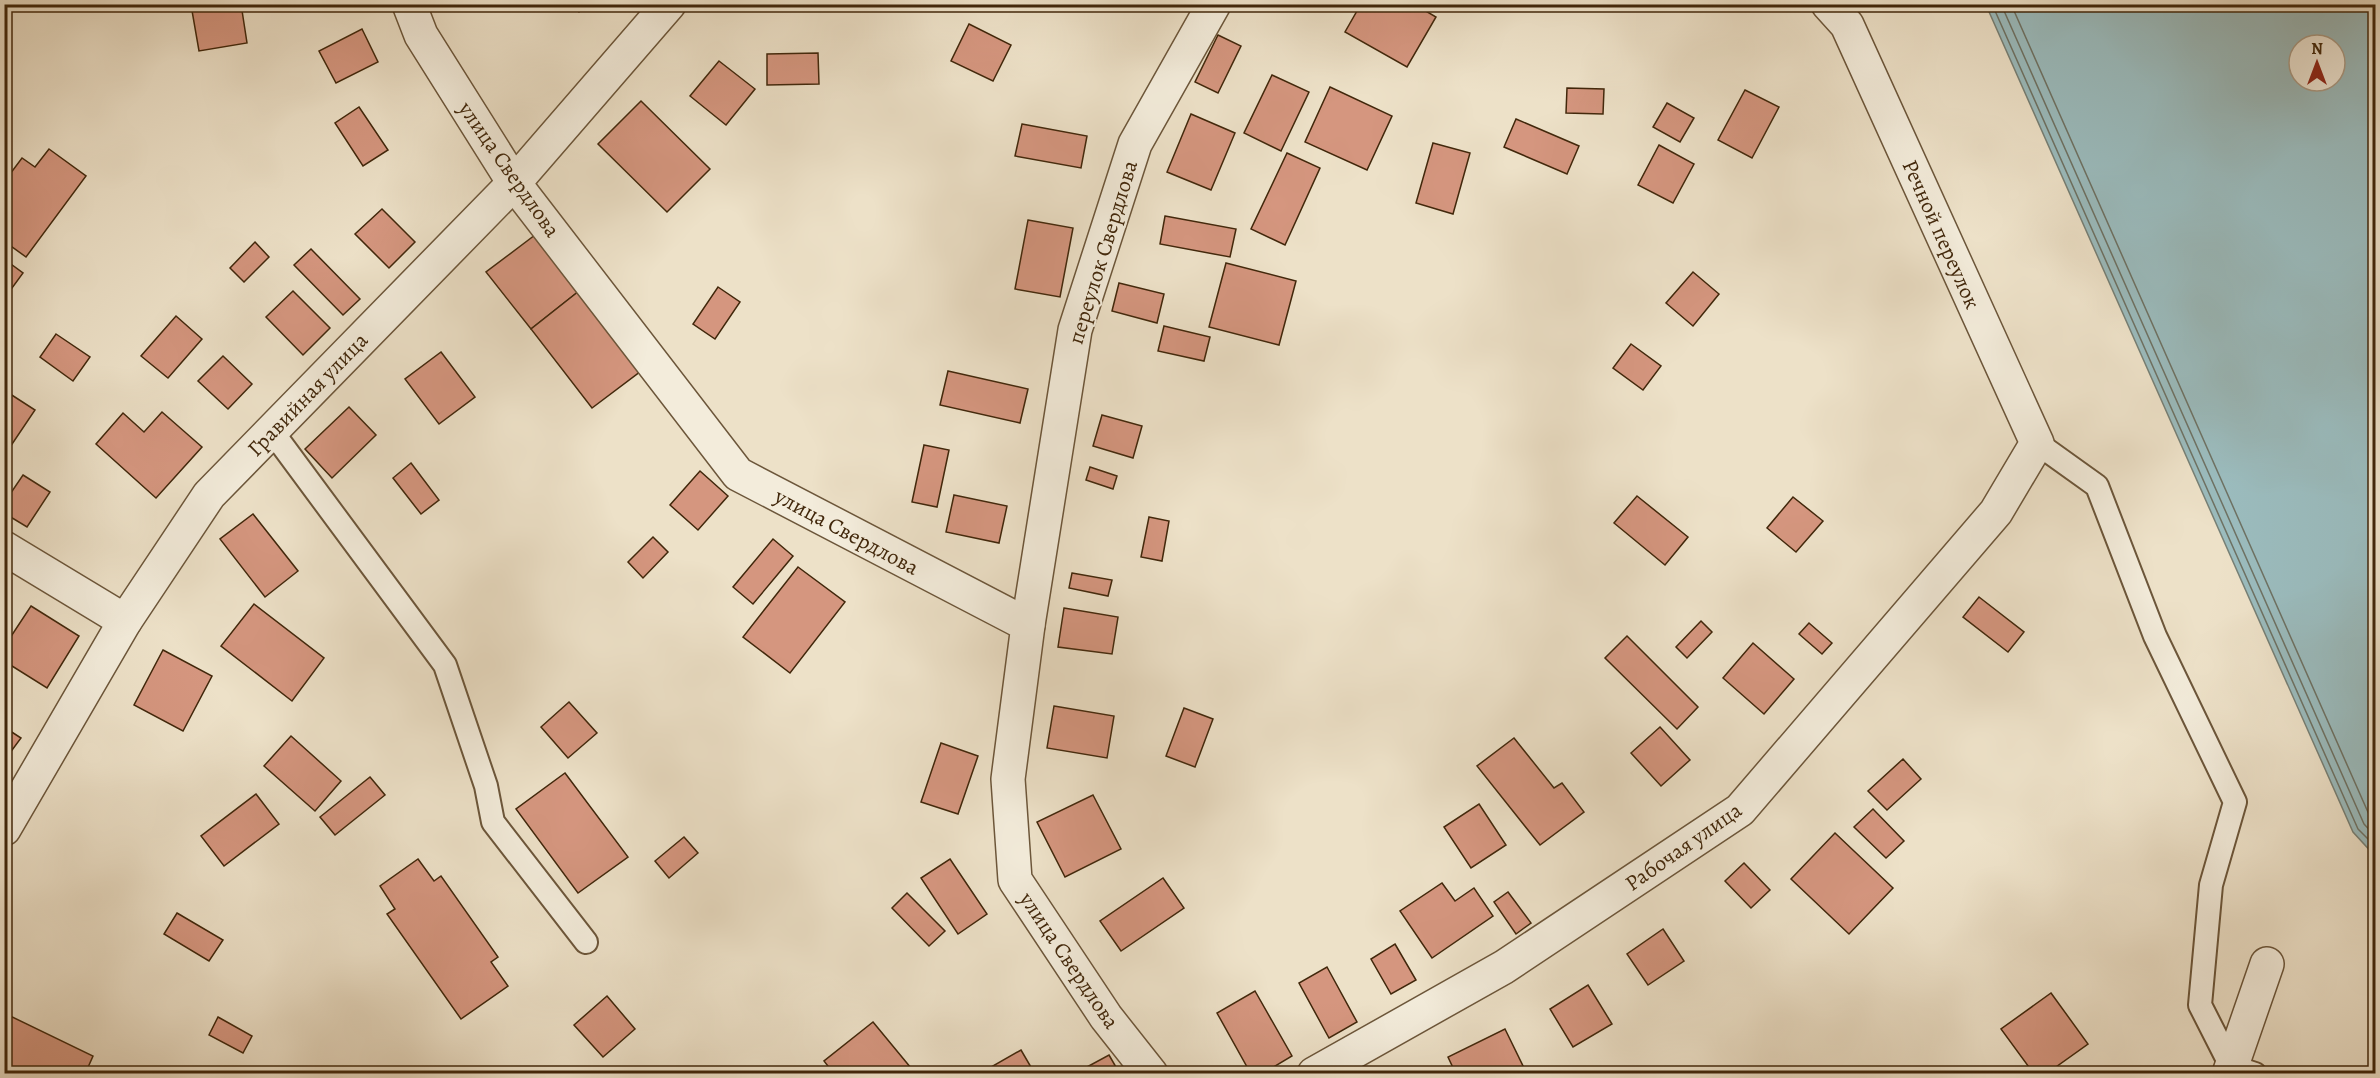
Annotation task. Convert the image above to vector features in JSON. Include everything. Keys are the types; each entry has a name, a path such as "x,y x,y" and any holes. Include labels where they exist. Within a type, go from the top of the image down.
{"street":[{"name":"улица Свердлова","path":"409,4 421,35 514,183 738,474 1028,625 1008,778 1015,880 1106,1017 1151,1074"},
{"name":"Гравийная улица","path":"4,829 125,621 208,495 514,183 669,4"},
{"name":"переулок Свердлова","path":"1028,625 1076,330 1136,144 1214,4"},
{"name":"Речной переулок","path":"1837,15 2037,443"},
{"name":"Рабочая улица","path":"1314,1074 1504,967 1740,810 1996,512 2037,443"},
{"path":"4,548 125,621"},
{"path":"2238,1071 2267,964"}],"lane":[{"path":"271,430 445,665 486,786 493,822 586,942"},
{"path":"2037,443 2097,486 2154,636 2235,802 2211,885 2200,1005 2238,1071"}],"water":[{"path":"1986,5 2375,5 2375,856 2353,832"}],"building":[{"path":"241,4 247,43 199,51 191,5"},
{"path":"573,4 588,4 579,12"},
{"path":"1361,4 1414,4 1436,17 1407,67 1345,32"},
{"path":"969,24 1011,45 993,81 951,61"},
{"path":"362,29 378,62 336,83 319,51"},
{"path":"1218,35 1241,46 1218,93 1195,82"},
{"path":"818,53 819,84 767,85 767,54"},
{"path":"719,61 755,89 726,125 690,96"},
{"path":"1272,75 1309,92 1281,151 1244,133"},
{"path":"1330,87 1392,116 1367,170 1305,142"},
{"path":"1567,88 1604,89 1603,114 1566,113"},
{"path":"1745,90 1779,107 1752,158 1718,140"},
{"path":"641,101 710,169 667,212 598,144"},
{"path":"1667,103 1694,118 1680,142 1653,127"},
{"path":"359,107 388,150 363,166 335,123"},
{"path":"1191,114 1235,133 1211,190 1167,172"},
{"path":"1516,119 1579,146 1567,174 1504,147"},
{"path":"1022,124 1087,136 1081,168 1015,156"},
{"path":"1433,143 1470,153 1453,214 1416,203"},
{"path":"1659,145 1694,164 1673,203 1638,185"},
{"path":"49,149 86,176 26,257 4,241 4,182 22,158 35,167"},
{"path":"1287,153 1320,168 1285,245 1251,229"},
{"path":"382,209 415,242 389,268 355,234"},
{"path":"1165,216 1236,229 1230,257 1160,244"},
{"path":"1028,220 1073,228 1060,297 1015,289"},
{"path":"535,235 579,291 531,329 486,272"},
{"path":"255,242 269,257 244,282 230,268"},
{"path":"311,249 360,299 343,315 294,265"},
{"path":"4,259 23,273 4,299"},
{"path":"1226,263 1296,281 1279,345 1209,327"},
{"path":"1693,272 1719,294 1693,326 1666,303"},
{"path":"1119,283 1164,294 1157,323 1112,311"},
{"path":"718,287 740,302 715,339 693,324"},
{"path":"293,291 330,328 303,355 266,317"},
{"path":"579,291 641,371 592,408 531,329"},
{"path":"176,316 202,339 168,378 141,356"},
{"path":"1164,326 1210,337 1204,361 1158,351"},
{"path":"56,334 90,357 73,381 40,357"},
{"path":"1631,344 1661,366 1643,390 1613,368"},
{"path":"441,352 475,397 439,424 405,379"},
{"path":"223,356 252,384 228,409 198,381"},
{"path":"948,371 1028,389 1020,423 940,405"},
{"path":"4,390 35,410 4,456"},
{"path":"349,407 376,435 332,478 305,449"},
{"path":"162,412 202,447 156,498 96,444 123,413 144,432"},
{"path":"1102,415 1142,426 1133,458 1093,446"},
{"path":"924,445 949,450 937,507 912,502"},
{"path":"411,463 439,500 421,514 393,478"},
{"path":"1090,467 1117,476 1113,489 1086,480"},
{"path":"700,471 728,496 698,530 670,505"},
{"path":"23,475 50,492 27,527 4,513 4,503"},
{"path":"954,495 1007,506 999,543 946,532"},
{"path":"1637,496 1688,537 1665,565 1614,523"},
{"path":"1793,497 1823,521 1796,552 1767,528"},
{"path":"253,514 298,571 265,597 220,539"},
{"path":"1149,517 1169,521 1162,561 1141,557"},
{"path":"653,537 668,552 643,578 628,562"},
{"path":"773,539 793,556 753,604 733,587"},
{"path":"798,567 845,602 790,673 743,637"},
{"path":"1072,573 1112,580 1108,596 1069,588"},
{"path":"1979,597 2024,632 2008,652 1963,617"},
{"path":"254,604 324,658 292,701 221,646"},
{"path":"31,606 79,636 47,688 4,661 4,647"},
{"path":"1064,608 1118,617 1112,654 1058,647"},
{"path":"1701,621 1712,632 1687,658 1676,647"},
{"path":"1809,623 1832,643 1822,654 1799,634"},
{"path":"1627,636 1698,707 1677,729 1605,658"},
{"path":"1753,643 1794,679 1764,714 1723,678"},
{"path":"163,650 212,676 183,731 134,705"},
{"path":"569,702 597,733 568,758 541,727"},
{"path":"1054,706 1114,716 1107,758 1047,748"},
{"path":"1184,708 1213,719 1195,767 1166,756"},
{"path":"4,727 21,738 4,761"},
{"path":"1660,727 1690,760 1661,786 1631,753"},
{"path":"291,736 341,781 315,811 264,766"},
{"path":"1514,738 1554,788 1562,783 1584,812 1540,845 1477,766"},
{"path":"941,743 978,756 958,814 921,802"},
{"path":"1903,759 1921,779 1887,810 1868,791"},
{"path":"565,773 628,857 578,893 516,809"},
{"path":"370,777 385,795 335,835 320,817"},
{"path":"256,794 279,824 224,866 201,836"},
{"path":"1093,795 1121,849 1065,877 1037,822"},
{"path":"1479,804 1506,845 1471,868 1444,827"},
{"path":"1873,809 1904,841 1886,858 1854,827"},
{"path":"1835,833 1893,888 1849,934 1791,879"},
{"path":"684,837 698,853 669,878 655,861"},
{"path":"418,859 434,881 441,876 498,957 491,962 508,986 461,1019 387,914 395,909 380,886"},
{"path":"950,859 987,914 958,934 921,878"},
{"path":"1744,863 1770,890 1751,908 1725,881"},
{"path":"1163,878 1184,908 1121,951 1100,921"},
{"path":"1442,883 1455,901 1474,888 1493,916 1432,958 1400,911"},
{"path":"1508,892 1531,923 1516,934 1494,902"},
{"path":"907,893 945,931 929,946 892,908"},
{"path":"177,913 223,940 209,961 164,934"},
{"path":"1663,929 1684,961 1648,985 1627,954"},
{"path":"1395,944 1416,980 1391,994 1371,959"},
{"path":"1327,967 1357,1022 1329,1038 1299,983"},
{"path":"1588,985 1612,1024 1573,1047 1550,1009"},
{"path":"1255,991 1292,1056 1262,1074 1251,1074 1217,1013"},
{"path":"2051,993 2088,1044 2046,1074 2034,1074 2001,1029"},
{"path":"607,996 635,1029 603,1057 574,1025"},
{"path":"4,1013 93,1056 85,1074 4,1074"},
{"path":"218,1017 252,1036 243,1053 209,1035"},
{"path":"873,1022 911,1068 905,1074 834,1074 824,1061"},
{"path":"1505,1029 1527,1074 1456,1074 1448,1057"},
{"path":"1021,1050 1035,1074 994,1074 991,1067"},
{"path":"1109,1055 1120,1074 1074,1074"}]}
